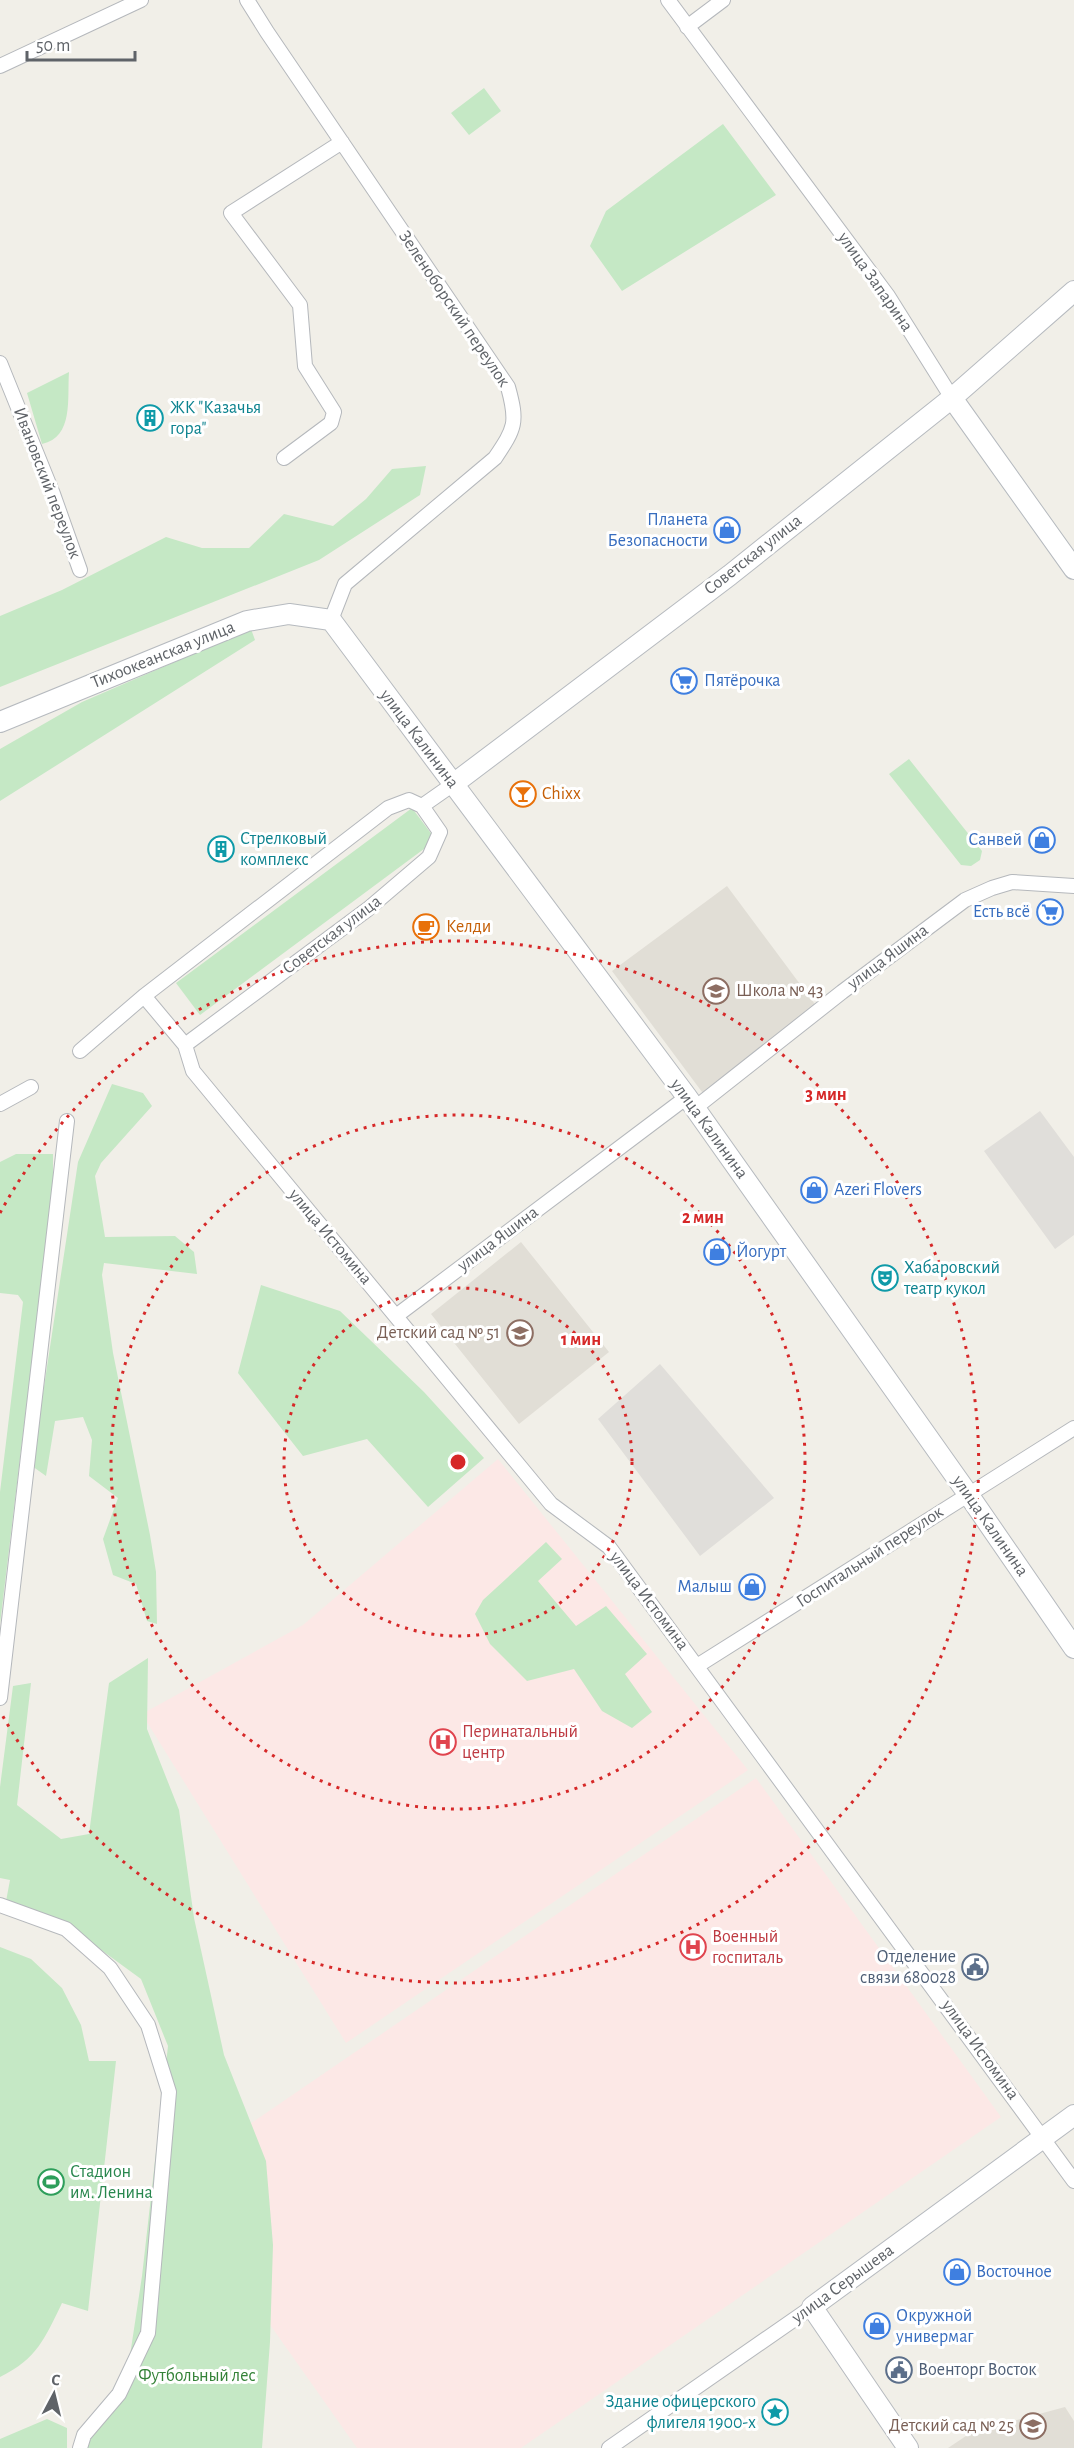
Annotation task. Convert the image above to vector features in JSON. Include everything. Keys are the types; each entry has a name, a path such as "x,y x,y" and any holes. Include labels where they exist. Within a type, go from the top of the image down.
{"main road":[{"name":"Советская улица","path":"452,785 730,574 952,398 1074,291"},
{"name":"улица Запарина","path":"952,398 1074,569"},
{"name":"Тихоокеанская улица","path":"0,722 247,621 289,614 330,620"},
{"name":"улица Калинина","path":"330,620 691,1102 1074,1648"},
{"name":"улица Серышева","path":"812,2307 1074,2115"},
{"path":"812,2307 908,2448"}],"street":[{"path":"0,66 141,0"},
{"name":"Зеленоборский переулок","path":"248,0 508,387 515,411 512,432 495,458 345,584 330,620"},
{"name":"улица Запарина","path":"668,0 888,296 952,398"},
{"path":"687,27 723,0"},
{"path":"284,458 331,423 334,412 305,366 300,305 231,213 342,142"},
{"name":"Ивановский переулок","path":"0,363 41,463 80,570"},
{"name":"Советская улица","path":"185,1045 368,909 429,858 440,832 422,806 452,785"},
{"path":"80,1051 144,996 388,808 409,800 422,806"},
{"name":"улица Яшина","path":"396,1316 965,900 1012,882 1074,886"},
{"name":"улица Истомина","path":"144,996 185,1045 192,1071 551,1504 609,1547 1074,2181"},
{"path":"0,1104 32,1086"},
{"path":"0,1698 67,1121"},
{"name":"Госпитальный переулок","path":"697,1666 1074,1428"},
{"path":"0,1905 66,1929 110,1968 148,2025 169,2092 148,2333 119,2394 84,2435 80,2448"},
{"name":"улица Серышева","path":"609,2448 812,2307"}],"shaded area":[{"name":"Школа № 43","path":"727,886 820,1011 705,1096 612,971"},
{"path":"1040,1111 1074,1157 1074,1235 1055,1249 984,1151"},
{"name":"Детский сад № 51","path":"521,1242 609,1352 519,1424 431,1314"},
{"path":"660,1364 774,1498 700,1556 598,1419"},
{"name":"Перинатальный центр","path":"498,1459 748,1770 346,2043 142,1714 303,1625"},
{"name":"Военный госпиталь","path":"756,1778 1001,2117 521,2448 357,2448 168,2180"},
{"name":"Детский сад № 25","path":"1065,2407 1074,2421 1074,2448 948,2448 972,2432"}],"green space":[{"path":"484,88 501,111 469,135 451,113"},
{"path":"723,124 776,195 622,291 590,246 606,211"},
{"path":"69,372 67,415 64,425 52,440 42,444 27,393"},
{"path":"426,466 420,495 319,560 0,687 0,616 62,590 166,537 202,548 249,548 284,514 333,526 366,499 392,469"},
{"path":"251,629 255,640 0,801 0,749 82,702"},
{"path":"909,759 982,851 980,860 971,866 961,865 889,774"},
{"path":"412,808 436,840 200,1015 176,983"},
{"path":"112,1084 143,1093 152,1106 101,1163 95,1176 105,1237 175,1236 194,1252 197,1274 104,1263 102,1275 113,1353 156,1572 157,1624 147,1621 136,1584 113,1575 103,1539 118,1498 89,1476 92,1440 83,1417 55,1421 46,1476 32,1466 78,1162"},
{"path":"16,1154 53,1154 53,1186 0,1624 0,1492 23,1302 18,1295 0,1293 0,1162"},
{"path":"261,1285 340,1311 424,1392 484,1458 428,1507 367,1439 303,1456 238,1373"},
{"path":"546,1542 562,1559 538,1581 576,1626 606,1606 647,1654 625,1674 652,1712 632,1728 602,1711 574,1669 527,1681 490,1644 475,1614 483,1600"},
{"name":"Футбольный лес","path":"148,1658 147,1729 179,1810 194,1918 224,2055 266,2161 273,2245 270,2342 262,2448 83,2448 126,2382 142,2276 168,2046 141,1979 93,1944 4,1912 10,1880 0,1878 0,1787 13,1686 31,1683 17,1805 61,1839 89,1834 109,1683"},
{"name":"Стадион им. Ленина","path":"0,1947 31,1959 62,1988 81,2025 89,2061 116,2061 88,2311 62,2303 45,2337 31,2355 23,2363 0,2377"},
{"path":"47,2419 67,2428 67,2448 0,2448 0,2439"}],"place":[{"name":"ЖК \"Казачья гора\"","path":"150,418"},
{"name":"Планета Безопасности","path":"727,530"},
{"name":"Пятёрочка","path":"684,681"},
{"name":"Chixx","path":"523,794"},
{"name":"Санвей","path":"1042,840"},
{"name":"Стрелковый комплекс","path":"221,849"},
{"name":"Есть всё","path":"1050,912"},
{"name":"Келди","path":"426,927"},
{"name":"Школа № 43","path":"716,991"},
{"name":"Azeri Flovers","path":"814,1190"},
{"name":"Йогурт","path":"717,1252"},
{"name":"Хабаровский театр кукол","path":"885,1278"},
{"name":"Детский сад № 51","path":"520,1333"},
{"name":"Малыш","path":"752,1587"},
{"name":"Перинатальный центр","path":"443,1742"},
{"name":"Военный госпиталь","path":"693,1947"},
{"name":"Отделение связи 680028","path":"975,1967"},
{"name":"Стадион им. Ленина","path":"51,2182"},
{"name":"Восточное","path":"957,2272"},
{"name":"Окружной универмаг","path":"877,2326"},
{"name":"Военторг Восток","path":"899,2370"},
{"name":"Здание офицерского флигеля 1900-х","path":"775,2412"},
{"name":"Детский сад № 25","path":"1033,2426"}]}
